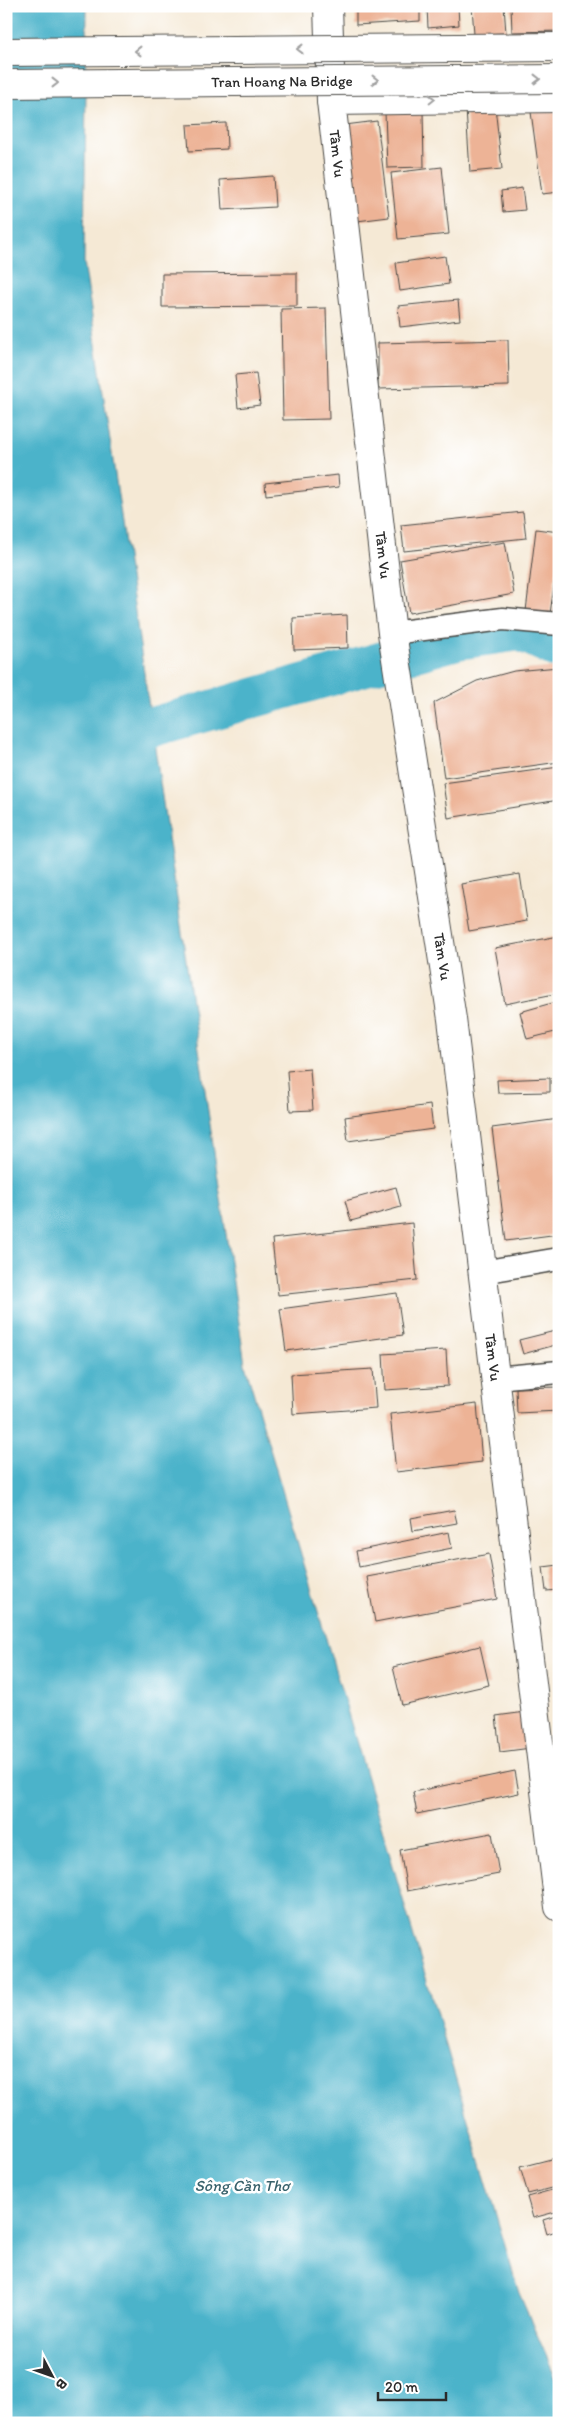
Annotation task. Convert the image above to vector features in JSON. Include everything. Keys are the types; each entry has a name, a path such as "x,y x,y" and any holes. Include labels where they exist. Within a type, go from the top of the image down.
{"street":[{"name":"Tầm Vu","path":"328,6 331,101 392,634 452,1019 495,1378 551,1791 558,1898"},
{"path":"329,40 559,36"},
{"name":"Tran Hoang Na Bridge","path":"6,52 559,48"},
{"name":"Tran Hoang Na Bridge","path":"6,84 559,79"},
{"path":"331,101 559,98"},
{"path":"392,634 503,619 559,624"},
{"path":"482,1272 559,1259"},
{"path":"495,1378 559,1372"}],"water":[{"name":"Sông Cần Thơ","path":"6,6 87,6 84,262 245,1364 519,2293 559,2385 559,2423 6,2423"}],"building":[{"path":"356,6 420,6 420,21 356,25"},
{"path":"427,6 458,6 459,25 428,28"},
{"path":"472,6 504,6 506,33 474,34"},
{"path":"511,6 559,6 559,31 512,32"},
{"path":"495,107 502,169 470,172 466,109"},
{"path":"423,111 424,167 387,168 385,112"},
{"path":"559,111 559,192 542,194 531,112"},
{"path":"377,121 389,217 357,221 345,125"},
{"path":"226,123 227,149 189,151 187,125"},
{"path":"442,167 449,234 398,239 391,173"},
{"path":"273,176 275,207 222,210 220,180"},
{"path":"522,188 525,210 503,212 501,191"},
{"path":"445,256 449,284 400,291 396,263"},
{"path":"297,273 297,306 162,307 162,274"},
{"path":"458,300 460,320 400,327 398,306"},
{"path":"326,308 329,419 283,420 281,309"},
{"path":"508,340 509,386 378,389 378,343"},
{"path":"256,373 260,405 238,408 235,375"},
{"path":"338,475 339,487 266,495 265,483"},
{"path":"523,512 526,538 404,551 401,525"},
{"path":"536,529 559,532 559,549 550,614 526,611"},
{"path":"505,542 514,594 409,613 400,560"},
{"path":"559,581 559,615 553,614"},
{"path":"347,615 348,648 294,650 293,618"},
{"path":"559,667 559,762 444,778 434,703 477,681 514,671"},
{"path":"559,767 559,800 448,818 443,783"},
{"path":"520,874 527,921 469,931 461,884"},
{"path":"559,936 559,993 505,1004 495,948"},
{"path":"559,1001 559,1031 527,1039 520,1012"},
{"path":"310,1069 313,1110 290,1111 287,1071"},
{"path":"550,1078 550,1092 498,1093 497,1080"},
{"path":"430,1105 433,1129 348,1141 345,1117"},
{"path":"559,1119 559,1234 506,1241 492,1128"},
{"path":"396,1187 401,1207 351,1221 345,1201"},
{"path":"412,1223 417,1280 278,1295 272,1239"},
{"path":"397,1293 403,1335 286,1351 280,1309"},
{"path":"559,1330 559,1344 523,1354 519,1340"},
{"path":"446,1350 448,1386 385,1390 383,1354"},
{"path":"373,1369 376,1408 293,1414 291,1374"},
{"path":"559,1387 559,1411 517,1413 516,1388"},
{"path":"477,1404 482,1462 396,1472 390,1414"},
{"path":"454,1510 457,1523 413,1531 411,1518"},
{"path":"449,1532 452,1548 359,1567 356,1551"},
{"path":"489,1554 497,1599 375,1622 367,1577"},
{"path":"559,1565 559,1590 546,1591 543,1567"},
{"path":"480,1646 489,1685 402,1705 393,1667"},
{"path":"526,1712 531,1748 500,1752 496,1716"},
{"path":"515,1771 519,1793 417,1814 413,1792"},
{"path":"492,1833 499,1874 407,1891 400,1850"},
{"path":"559,2157 559,2186 528,2194 520,2167"},
{"path":"559,2188 559,2211 533,2218 527,2197"},
{"path":"559,2215 559,2230 547,2234 543,2220"}],"waterway":[{"path":"152,727 457,640 520,631 559,649"}]}
